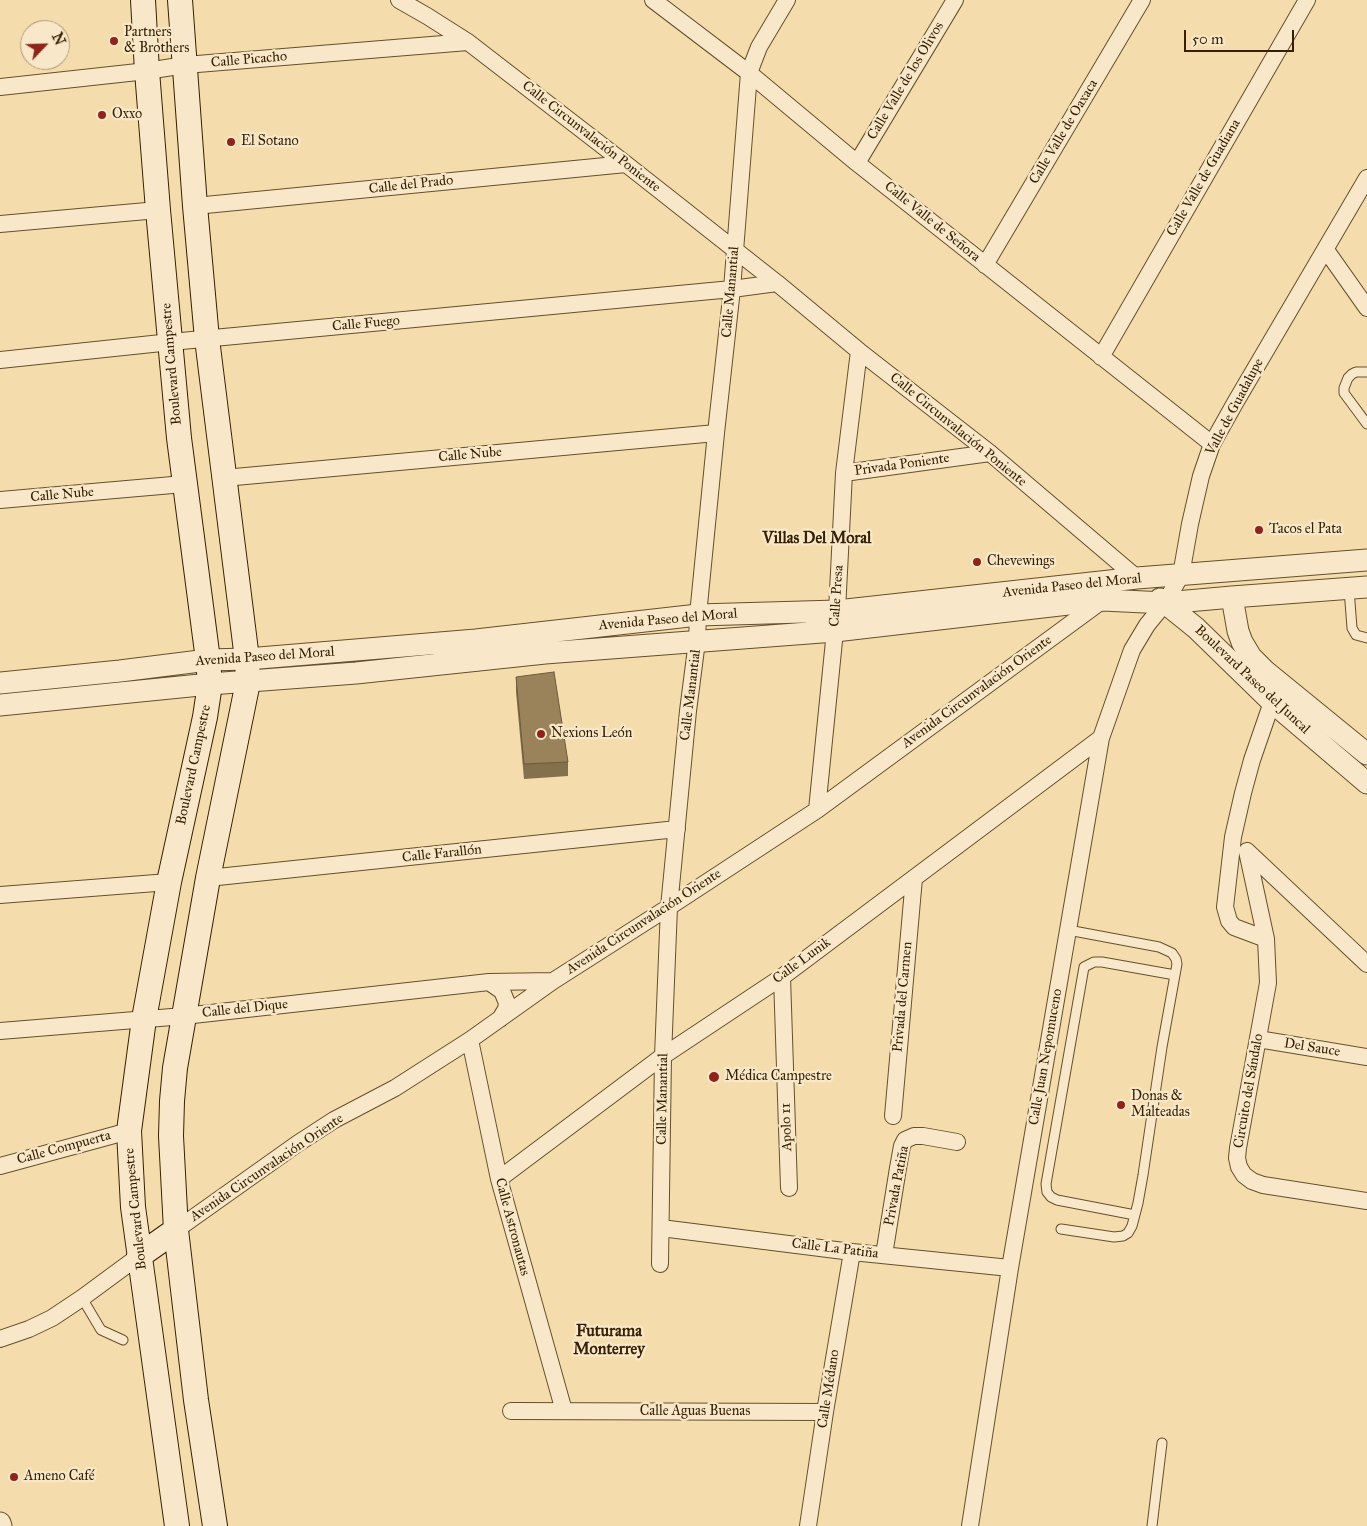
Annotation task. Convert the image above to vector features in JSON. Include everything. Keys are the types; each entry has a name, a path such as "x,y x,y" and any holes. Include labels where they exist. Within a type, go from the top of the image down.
{"main road":[{"name":"Boulevard Campestre","path":"143,0 147,71 170,342 184,484 210,684 169,882 144,1019 129,1131 131,1184 178,1526"},
{"path":"180,0 207,339 247,659 248,682 208,878 175,1068 172,1101 171,1136 176,1230 195,1391 215,1526"},
{"path":"140,1256 176,1230"}],"street":[{"name":"Calle Circunvalación Poniente","path":"399,0 468,42 626,164 777,283 858,351 990,453 1137,578"},
{"name":"Calle Valle de Señora","path":"652,0 749,73 857,163 1212,444"},
{"name":"Calle Manantial","path":"660,1264 663,1056 669,907 688,711 698,641 698,615 732,289 749,73 759,47 787,0"},
{"name":"Calle Valle de los Olivos","path":"857,163 955,0"},
{"name":"Calle Valle de Oaxaca","path":"985,265 1142,0"},
{"name":"Calle Valle de Guadiana","path":"1101,357 1306,0"},
{"name":"Calle Picacho","path":"0,87 185,65 468,42"},
{"name":"Calle del Prado","path":"196,206 626,164"},
{"name":"Valle de Guadalupe","path":"1165,603 1181,575 1201,476 1212,444 1367,178"},
{"path":"0,224 158,210"},
{"path":"1326,250 1367,308"},
{"path":"732,289 777,283"},
{"name":"Calle Fuego","path":"0,360 170,342 732,289"},
{"name":"Calle Presa","path":"817,810 836,621 844,473 858,351"},
{"name":"Calle Nube","path":"224,478 716,433"},
{"name":"Privada Poniente","path":"844,473 990,453"},
{"name":"Calle Nube","path":"0,500 184,484"},
{"name":"Avenida Paseo del Moral","path":"0,705 210,684 356,673 545,653 698,641 1137,578 1367,560"},
{"name":"Boulevard Paseo del Juncal","path":"1137,578 1196,628 1272,702 1367,783"},
{"name":"Avenida Paseo del Moral","path":"0,683 208,660 247,659 476,640 698,615 836,621 1103,600 1165,603 1358,588"},
{"name":"Boulevard Paseo del Juncal","path":"1232,597 1238,631 1242,642 1252,656 1265,671 1367,754"},
{"name":"Avenida Circunvalación Oriente","path":"176,1230 334,1120 395,1088 470,1040 553,981 817,810 1103,600"},
{"name":"Calle Juan Nepomuceno","path":"970,1526 1010,1268 1101,738 1132,650 1147,625 1165,603"},
{"path":"1266,939 1234,927 1228,921 1226,900 1233,837 1250,768 1272,702"},
{"name":"Calle Lunik","path":"498,1178 663,1056 782,976 1101,738"},
{"name":"Calle Farallón","path":"208,878 677,829"},
{"path":"1233,837 1367,964"},
{"name":"Circuito del Sándalo","path":"1247,851 1266,939 1268,983 1238,1148 1237,1158 1239,1167 1244,1175 1252,1181 1263,1185 1367,1201"},
{"name":"Privada del Carmen","path":"893,1116 914,878"},
{"path":"0,895 169,882"},
{"name":"Apolo 11","path":"782,976 789,1188"},
{"name":"Calle del Dique","path":"0,1031 184,1016 489,982 553,981"},
{"path":"489,982 502,991 507,1003 500,1019"},
{"name":"Del Sauce","path":"1258,1039 1367,1057"},
{"name":"Calle Astronautas","path":"470,1040 498,1178 564,1412"},
{"name":"Calle Compuerta","path":"0,1166 129,1131"},
{"name":"Privada Patiña","path":"884,1255 902,1146 905,1140 914,1136 923,1136 957,1142"},
{"name":"Calle La Patiña","path":"661,1228 852,1252 1010,1268"},
{"name":"Calle Médano","path":"808,1526 852,1252"},
{"path":"0,1338 29,1329 52,1318 140,1256"},
{"name":"Calle Aguas Buenas","path":"512,1411 825,1412"}],"lane":[{"path":"1367,372 1352,374 1344,388 1344,393 1367,424"},
{"path":"1358,588 1351,622 1354,632 1361,637 1367,638"},
{"path":"1062,1229 1114,1237 1123,1236 1128,1233 1132,1226 1147,1151 1162,1047 1177,964 1172,953 1159,947 1068,930"},
{"path":"1135,1215 1057,1200 1047,1192 1046,1184 1084,968 1094,962 1102,962 1175,975"},
{"path":"82,1298 101,1330 123,1340"},
{"path":"1152,1526 1162,1443"}],"building":[{"name":"Nexions León","path":"554,672 568,762 524,764 516,677"}],"place":[{"name":"Partners & Brothers","path":"114,41"},
{"name":"Oxxo","path":"102,115"},
{"name":"El Sotano","path":"231,142"},
{"name":"Tacos el Pata","path":"1259,530"},
{"name":"Chevewings","path":"977,562"},
{"name":"Nexions León","path":"541,734"},
{"name":"Médica Campestre","path":"714,1077"},
{"name":"Donas & Malteadas","path":"1121,1105"},
{"name":"Ameno Café","path":"14,1477"}],"district":[{"name":"Villas Del Moral","path":"817,539"},
{"name":"Futurama Monterrey","path":"609,1341"}]}
